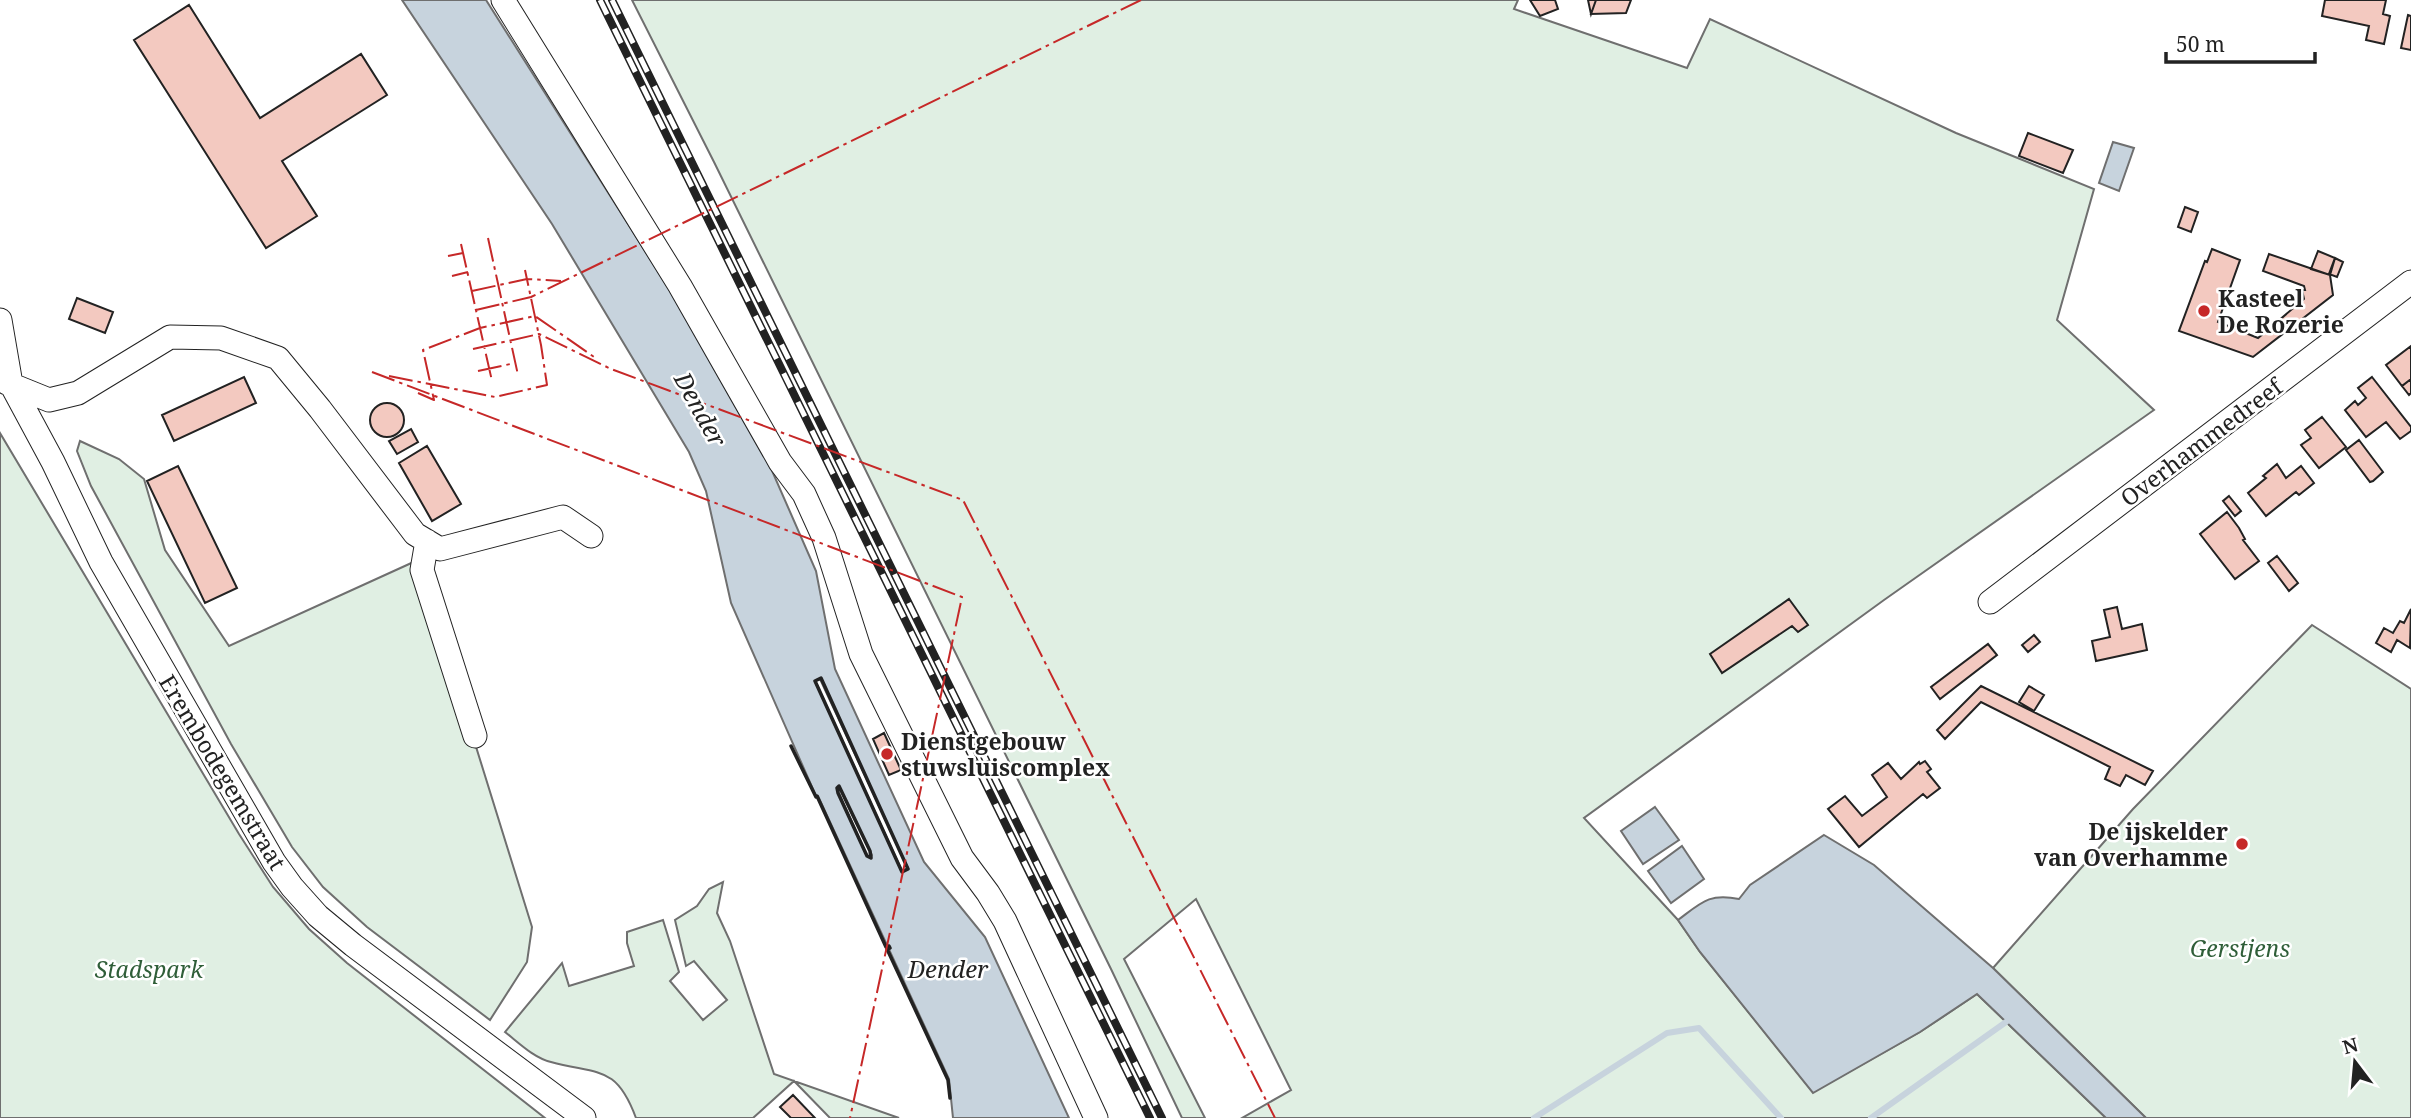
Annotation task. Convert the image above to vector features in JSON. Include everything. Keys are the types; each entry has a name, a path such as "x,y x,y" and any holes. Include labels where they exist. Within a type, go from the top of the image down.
{"street":[{"path":"503,0 680,286 780,461 804,494 824,538 861,654 962,858 1005,921 1096,1118"},
{"name":"Overhammedreef","path":"1990,601 2411,282"},
{"name":"Erembodegemstraat","path":"0,320 6,383 54,462 101,562 228,784 292,887 318,916 353,945 584,1118"},
{"path":"6,383 49,400 78,393 170,337 221,338 278,358 415,534 440,549 563,517 592,536"},
{"path":"427,541 422,570 475,736"}],"green space":[{"path":"632,0 1518,0 1514,9 1687,68 1710,19 1956,133 2094,189 2057,320 2154,410 1884,600 1584,818 1678,920 1700,952 1813,1092 1920,1032 1977,994 2106,1118 1242,1118 1291,1090 1196,899 1124,959 1205,1118 1182,1118"},
{"name":"Stadspark","path":"0,433 273,887 309,929 347,963 545,1118 0,1118"},
{"path":"80,441 119,459 144,479 165,550 229,646 418,560 532,927 527,962 490,1020 367,927 323,887 292,847 231,744 91,486 77,451"},
{"name":"Gerstjens","path":"2312,625 2411,689 2411,1118 2146,1118 1993,968 2133,809"},
{"path":"723,882 717,913 730,941 774,1074 794,1081 753,1118 636,1118 629,1101 613,1080 593,1071 545,1060 527,1050 505,1032 562,963 569,986 634,966 627,943 627,932 663,920 679,972 670,981 703,1020 727,1000 694,961 686,966 675,920 697,906 709,889"},
{"path":"794,1081 899,1118 830,1118"}],"water":[{"name":"Dender","path":"402,0 486,0 675,298 755,432 816,571 835,669 924,862 985,937 1069,1118 953,1118 949,1079 816,796 731,603 706,491 689,452 552,224","holes":["820,679 908,868 902,871 815,681","839,786 872,855 871,858 867,856 837,789"]},
{"path":"2113,142 2134,148 2119,191 2099,183"},
{"path":"1655,807 1679,840 1643,864 1621,831"},
{"path":"1824,835 1874,865 1993,968 2146,1118 2106,1118 1977,994 1920,1032 1813,1093 1700,952 1678,920 1706,900 1720,897 1739,899 1750,885"},
{"path":"1682,846 1704,879 1671,903 1648,871"}],"building":[{"path":"1530,0 1555,0 1558,9 1540,16"},
{"path":"1588,0 1596,0 1591,14"},
{"path":"1596,0 1631,0 1626,13 1591,14"},
{"path":"2325,0 2386,0 2383,14 2390,16 2384,44 2366,40 2369,26 2322,16"},
{"path":"189,5 260,118 361,54 387,95 282,161 317,216 266,248 134,40"},
{"path":"2408,15 2411,16 2411,50 2401,48"},
{"path":"2028,133 2073,150 2063,173 2019,156"},
{"path":"2185,207 2198,212 2191,232 2178,227"},
{"name":"Kasteel De Rozerie","path":"2212,249 2240,260 2218,322 2258,338 2304,299 2304,286 2263,271 2269,254 2330,275 2333,295 2253,357 2179,331"},
{"path":"2318,251 2335,258 2330,275 2311,269"},
{"path":"2335,258 2343,262 2337,277 2329,274"},
{"path":"77,298 113,312 105,333 69,319"},
{"path":"2411,346 2411,379 2402,386 2386,365"},
{"path":"244,377 256,403 174,441 162,415"},
{"path":"2372,377 2411,427 2411,431 2400,439 2386,422 2366,437 2345,410 2355,401 2358,405 2366,398 2358,388"},
{"path":"2411,379 2411,393 2409,395 2402,386"},
{"path":"387,403 399,408 404,420 399,432 387,437 375,432 370,420 375,408"},
{"path":"2322,417 2346,447 2319,468 2301,445 2311,438 2305,430"},
{"path":"411,429 418,442 397,454 389,441"},
{"path":"2359,440 2383,472 2370,482 2346,450"},
{"path":"427,446 461,504 432,521 399,463"},
{"path":"2277,464 2286,478 2301,466 2314,483 2299,495 2296,492 2266,516 2248,493 2266,478 2263,476"},
{"path":"178,466 237,588 205,603 147,481"},
{"path":"2229,496 2241,511 2235,516 2223,501"},
{"path":"2227,512 2259,561 2235,579 2200,534"},
{"path":"2277,556 2298,583 2289,591 2268,563"},
{"path":"1789,599 1808,625 1798,632 1792,626 1722,673 1710,654"},
{"path":"2117,607 2122,629 2142,624 2147,650 2096,661 2092,641 2110,637 2104,610"},
{"path":"2411,609 2410,648 2397,640 2391,652 2376,643 2384,628 2393,633 2400,621 2404,623"},
{"path":"2034,635 2040,642 2028,652 2022,645"},
{"path":"1988,644 1997,655 1940,699 1931,687"},
{"path":"1981,686 2153,771 2145,785 2126,775 2120,786 2105,779 2110,767 1981,702 1945,739 1937,730"},
{"path":"2029,686 2044,695 2034,711 2019,702"},
{"name":"Dienstgebouw stuwsluiscomplex","path":"884,733 901,770 889,775 873,739"},
{"path":"1925,761 1931,769 1927,772 1940,788 1927,798 1923,794 1859,847 1828,809 1845,796 1862,816 1887,797 1872,775 1888,763 1901,779 1919,762 1920,764"},
{"path":"793,1095 815,1118 791,1118 780,1107"}],"waterway":[{"path":"1871,1118 2006,1022"},
{"path":"1534,1118 1667,1033 1699,1028 1781,1118"}],"railway":[{"path":"600,0 1150,1118"},
{"path":"612,0 1162,1118"}],"wall":[{"path":"821,678 908,869 902,872 815,681 821,678"},
{"path":"791,746 817,796 886,947 890,948 887,949 948,1080 950,1098"},
{"path":"839,786 870,851 871,858 867,856 838,793 839,786"}],"power":[{"path":"476,310 531,297 1141,0"},
{"path":"488,238 518,375"},
{"path":"461,244 492,381"},
{"path":"448,256 463,253"},
{"path":"389,376 495,397 547,385 525,270"},
{"path":"452,276 468,272"},
{"path":"472,291 527,279 561,281"},
{"path":"418,393 434,400 423,350 480,328 535,316 597,359"},
{"path":"473,349 539,334 611,369 963,500 1275,1118"},
{"path":"478,371 515,363"},
{"path":"372,372 962,597 850,1118"}],"place":[{"name":"Kasteel De Rozerie","path":"2204,311"},
{"name":"Dienstgebouw stuwsluiscomplex","path":"887,754"},
{"name":"De ijskelder van Overhamme","path":"2242,844"}]}
